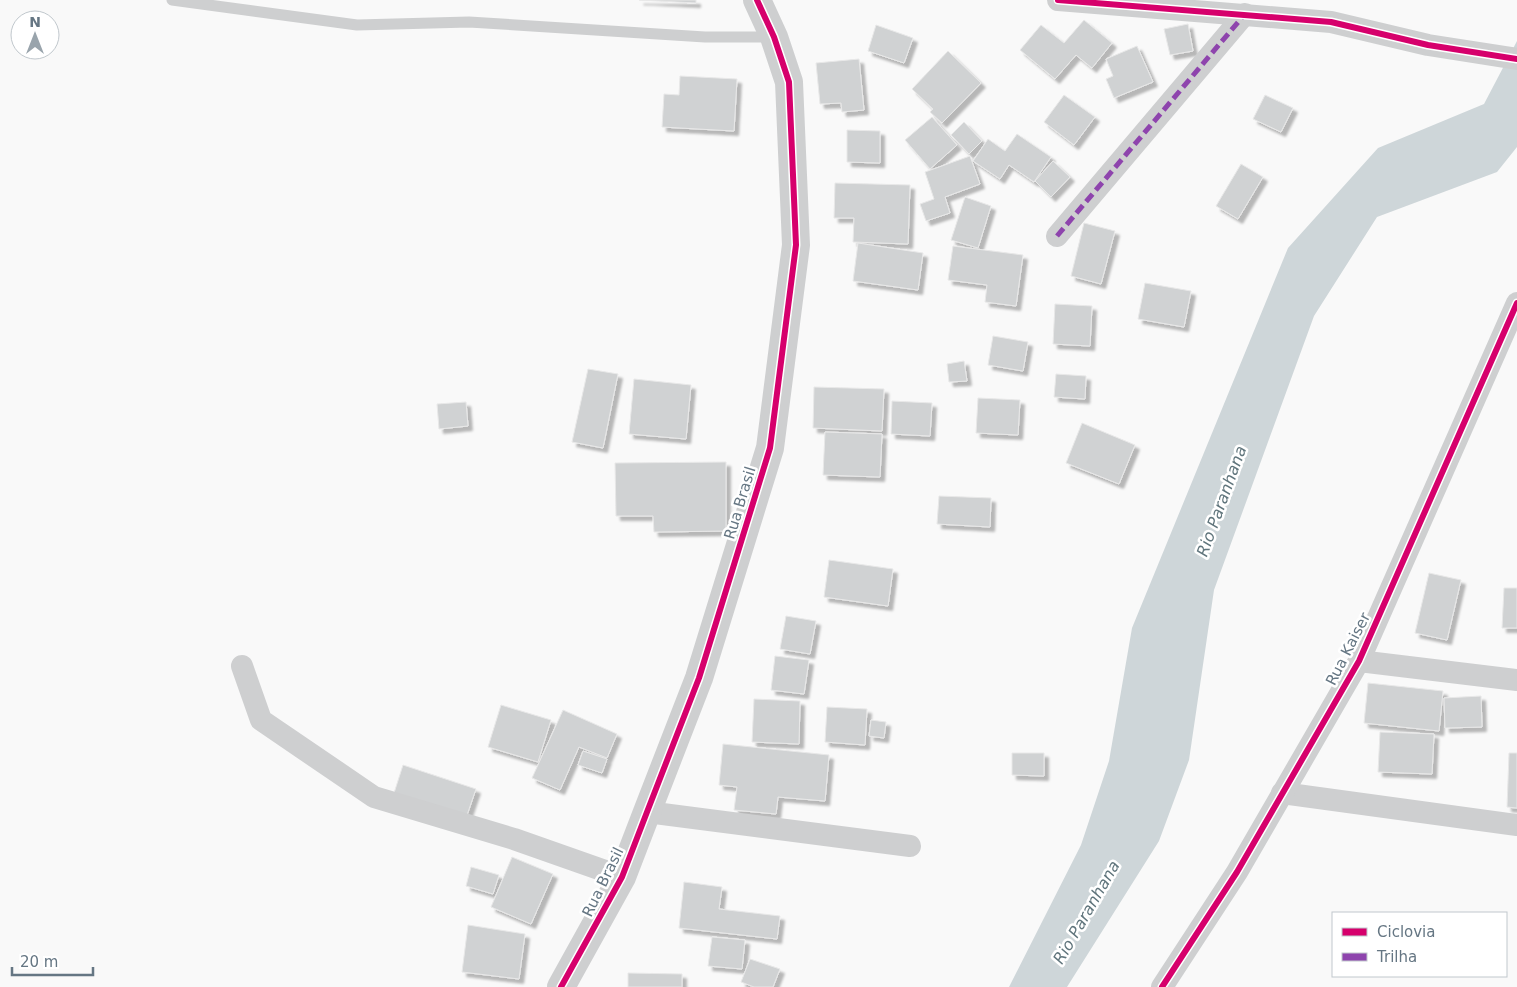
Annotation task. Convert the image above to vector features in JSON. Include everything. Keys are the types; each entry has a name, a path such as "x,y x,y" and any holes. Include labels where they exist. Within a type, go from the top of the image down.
{"street":[{"name":"Rua Brasil","path":"561,987 622,877 699,678 770,448 796,246 788,82 774,37 757,0"},
{"path":"1058,0 1331,22 1428,45 1517,60"},
{"path":"1056,236 1245,14"},
{"name":"Rua Kaiser","path":"1162,987 1236,872 1359,661 1508,340 1517,303"},
{"path":"1359,661 1517,680"},
{"path":"242,666 261,720 374,798 514,839 622,877"},
{"path":"1282,792 1517,825"},
{"path":"647,812 910,846"}],"lane":[{"path":"172,0 357,25 469,22 705,37 774,37"}],"water":[{"name":"Rio Paranhana","path":"1517,41 1517,147 1497,172 1377,217 1314,316 1214,590 1189,760 1159,841 1067,987 1009,987 1081,845 1109,761 1132,628 1288,248 1378,148 1484,104"}],"building":[{"path":"639,0 696,0 696,3"},
{"path":"1084,20 1112,43 1092,68 1076,55 1055,79 1020,50 1041,25 1064,43"},
{"path":"1188,24 1193,51 1170,55 1164,29"},
{"path":"876,25 913,38 904,63 868,51"},
{"path":"1137,46 1153,82 1114,98 1106,79 1113,76 1106,59"},
{"path":"948,51 981,83 942,123 930,112 933,109 912,89"},
{"path":"859,59 864,110 842,112 841,103 820,104 816,63"},
{"path":"680,76 737,79 734,131 662,127 664,94 679,95"},
{"path":"1064,95 1095,117 1074,145 1044,122"},
{"path":"1265,95 1293,108 1281,132 1253,119"},
{"path":"932,117 957,145 930,169 905,140"},
{"path":"964,122 982,141 969,154 951,135"},
{"path":"847,130 880,131 880,163 847,162"},
{"path":"1017,134 1051,157 1034,182 1009,165 1000,179 973,161 988,139 1005,151"},
{"path":"970,156 980,184 945,197 950,213 926,221 920,204 934,199 925,172"},
{"path":"1053,161 1070,177 1051,197 1035,181"},
{"path":"1241,164 1263,177 1238,219 1216,206"},
{"path":"835,183 910,185 908,244 853,242 854,218 834,218"},
{"path":"965,197 991,206 978,248 951,240"},
{"path":"1084,223 1115,231 1101,284 1071,276"},
{"path":"858,243 923,253 918,290 853,281"},
{"path":"953,246 1023,255 1016,306 985,302 987,285 948,280"},
{"path":"1145,283 1191,291 1184,327 1138,319"},
{"path":"1055,304 1092,306 1090,346 1053,344"},
{"path":"993,336 1028,342 1023,371 988,365"},
{"path":"964,361 967,381 949,382 947,364"},
{"path":"588,369 618,374 603,448 572,442"},
{"path":"1056,374 1086,376 1085,399 1054,397"},
{"path":"634,379 691,385 686,439 629,434"},
{"path":"814,387 884,389 882,431 813,428"},
{"path":"978,398 1020,400 1018,435 976,433"},
{"path":"892,401 932,403 930,436 891,434"},
{"path":"466,402 468,426 439,429 437,404"},
{"path":"1082,423 1135,445 1119,484 1066,463"},
{"path":"825,432 882,434 880,477 823,475"},
{"path":"726,462 726,531 654,532 653,516 616,516 615,463"},
{"path":"939,496 991,498 990,527 937,524"},
{"path":"829,560 893,569 888,606 824,597"},
{"path":"1429,573 1461,580 1447,640 1415,633"},
{"path":"1504,588 1517,588 1517,628 1502,628"},
{"path":"786,616 816,621 810,654 780,649"},
{"path":"775,656 809,660 804,694 771,690"},
{"path":"1368,683 1443,691 1439,731 1364,723"},
{"path":"1481,696 1482,727 1445,728 1444,698"},
{"path":"754,699 800,701 799,744 752,742"},
{"path":"501,705 551,720 538,762 488,747"},
{"path":"827,707 867,709 865,745 825,742"},
{"path":"563,710 617,734 607,758 579,747 560,790 532,778"},
{"path":"871,720 886,722 884,738 869,736"},
{"path":"1380,732 1434,734 1432,774 1378,772"},
{"path":"723,744 829,755 825,801 778,797 776,814 734,810 737,787 719,785"},
{"path":"583,751 607,759 602,773 578,765"},
{"path":"1012,753 1044,753 1044,776 1012,775"},
{"path":"1509,753 1517,753 1517,808 1507,807"},
{"path":"403,765 476,789 466,818 394,793"},
{"path":"512,857 553,874 531,924 491,907"},
{"path":"471,867 499,875 493,894 466,886"},
{"path":"684,882 722,887 719,909 780,916 777,939 679,928"},
{"path":"468,925 525,934 519,979 462,972"},
{"path":"712,937 745,940 742,969 708,966"},
{"path":"750,959 780,969 773,987 754,987 741,982"},
{"path":"628,973 682,974 682,987 628,987"}],"marked path":[{"path":"1057,236 1245,14"}],"cycle path":[{"path":"561,987 622,877 699,678 770,448 796,245 789,82 774,37 757,0"},
{"path":"1058,0 1331,22 1428,45 1517,59"},
{"path":"1162,987 1237,872 1359,661 1517,303"}]}
